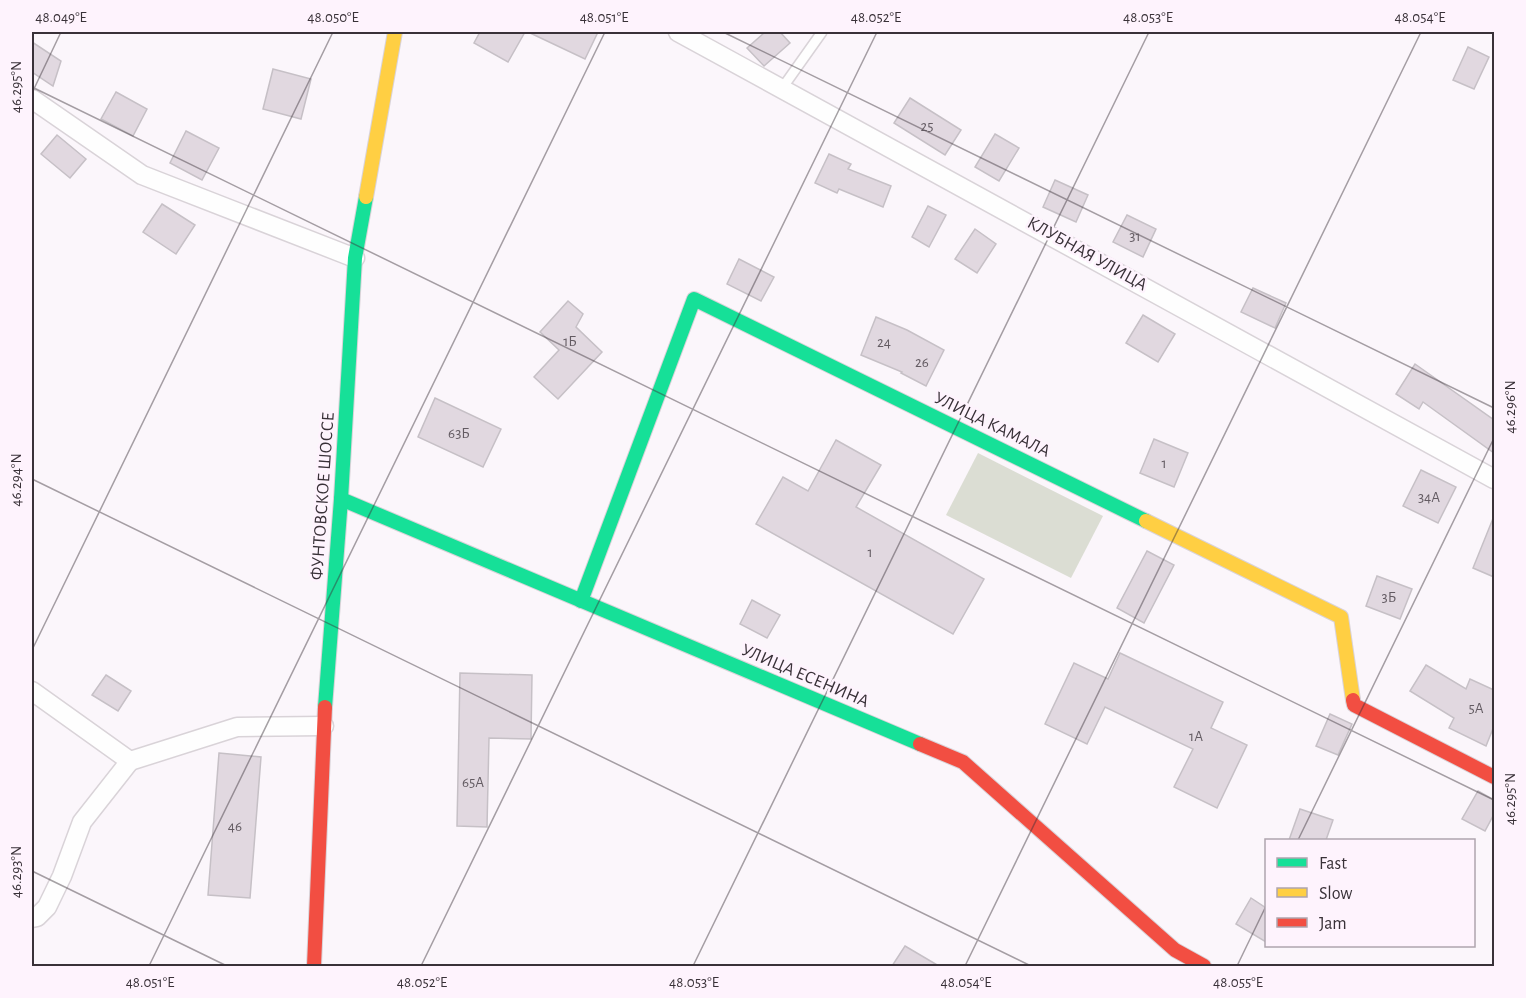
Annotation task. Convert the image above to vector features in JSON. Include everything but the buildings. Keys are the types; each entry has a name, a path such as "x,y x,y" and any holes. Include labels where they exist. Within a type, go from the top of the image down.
{"street":[{"name":"ФУНТОВСКОЕ ШОССЕ","path":"315,966 324,726 341,499 355,258 396,32"},
{"name":"КЛУБНАЯ УЛИЦА","path":"678,32 783,87 1494,479"},
{"path":"32,99 142,175 355,258"},
{"name":"УЛИЦА КАМАЛА","path":"581,601 694,299 1341,617 1354,705 1494,777"},
{"name":"УЛИЦА ЕСЕНИНА","path":"341,499 963,762 1175,950 1204,966"},
{"path":"32,691 130,761"},
{"path":"32,918 37,917 47,907 62,876 82,822 130,761 237,727 324,726"}],"lane":[{"path":"783,87 822,32"}],"shaded area":[{"path":"978,453 1103,516 1071,578 946,515"}],"traffic: fast":[{"path":"325,707 341,499 355,258 366,197"},
{"path":"581,601 694,299 1146,521"},
{"path":"341,499 920,744"}],"traffic: slow":[{"path":"366,197 395,32"},
{"path":"1146,521 1341,617 1353,700"}],"traffic: jam":[{"path":"1353,700 1354,705 1494,777"},
{"path":"314,966 325,707"},
{"path":"920,744 963,762 1175,950 1204,966"}]}
